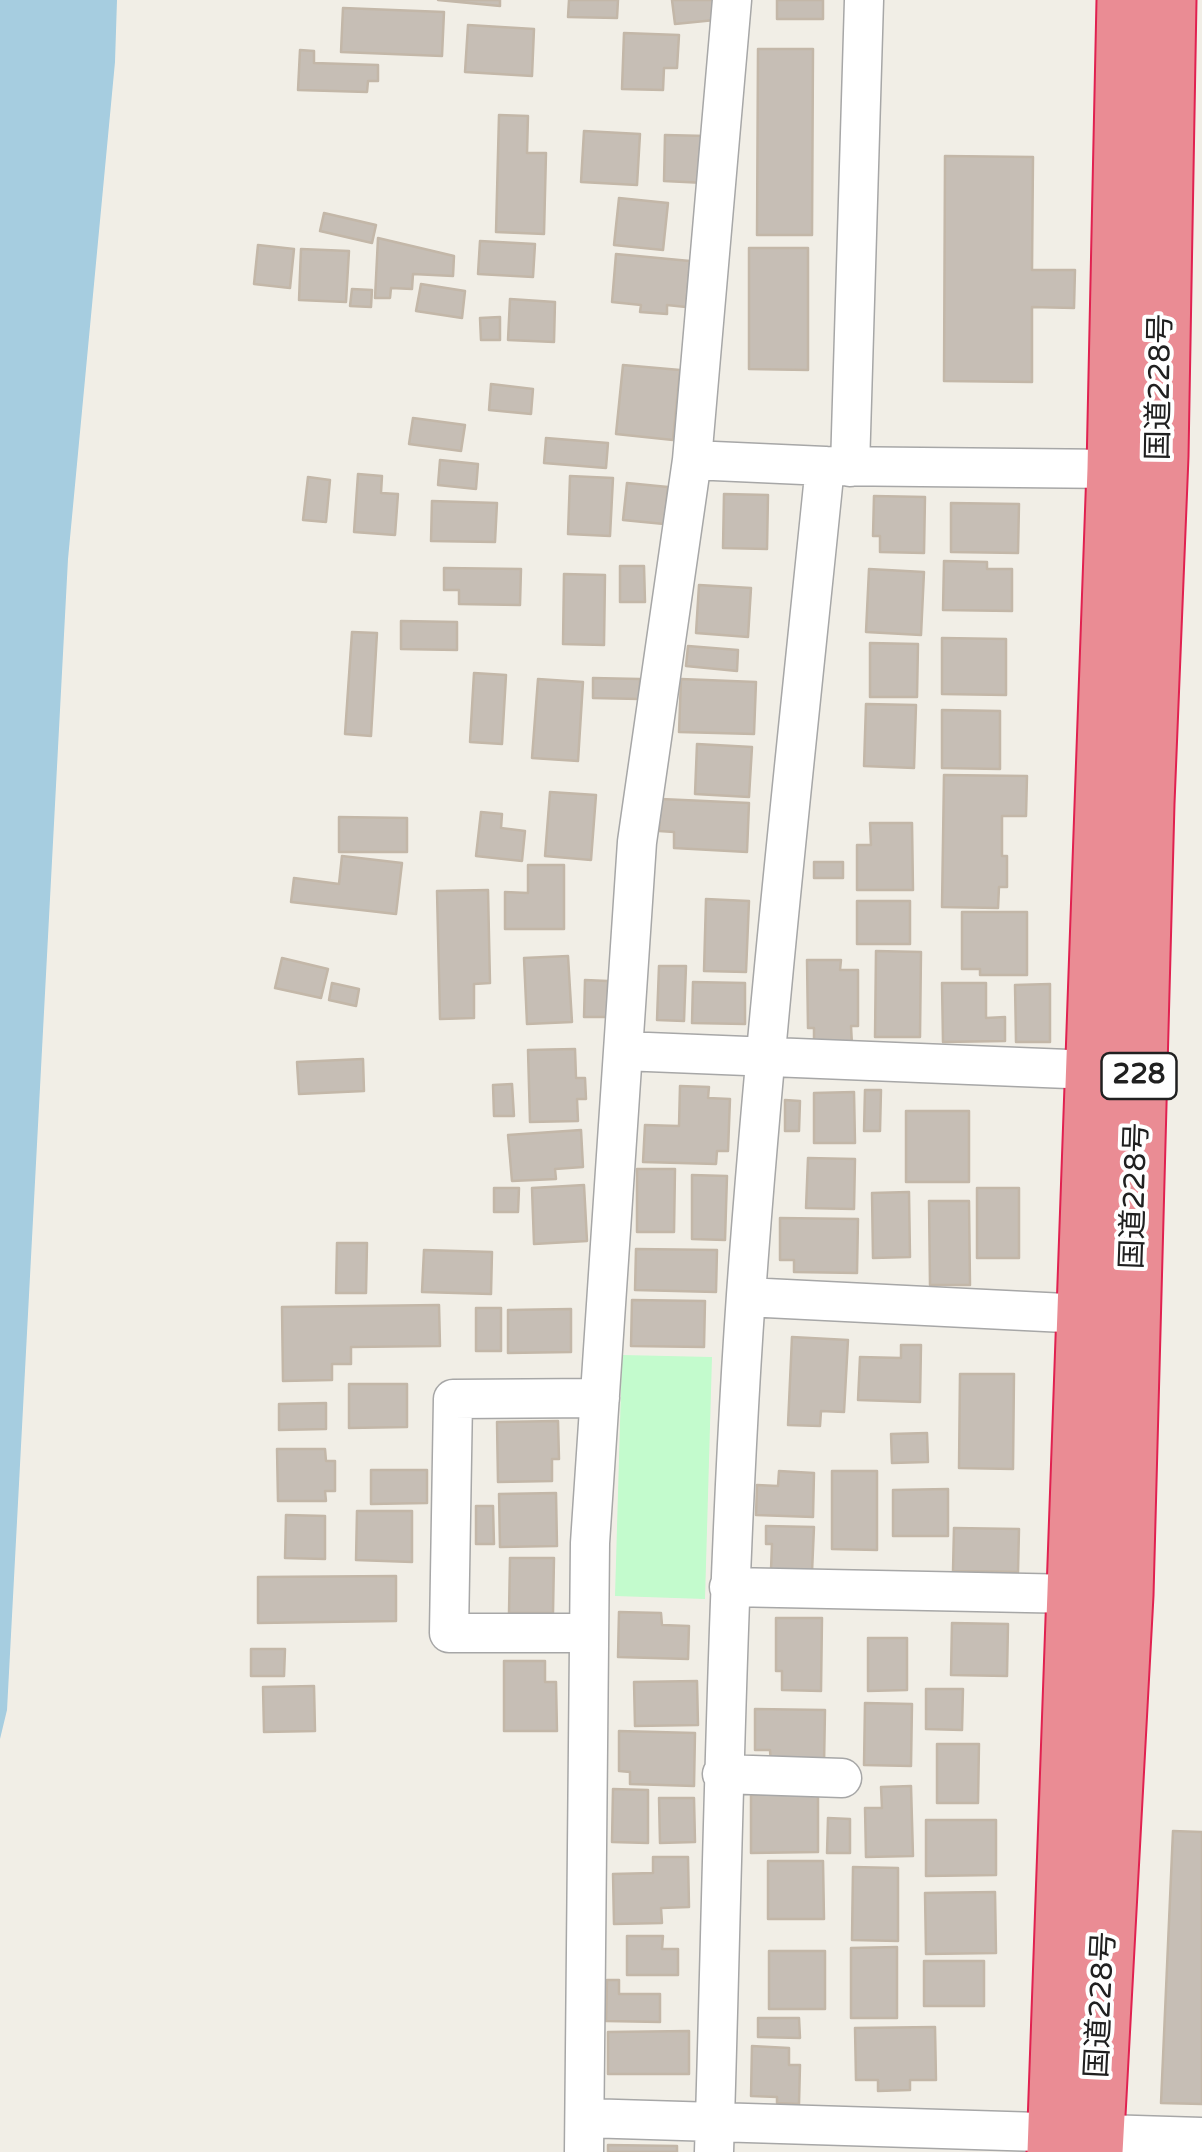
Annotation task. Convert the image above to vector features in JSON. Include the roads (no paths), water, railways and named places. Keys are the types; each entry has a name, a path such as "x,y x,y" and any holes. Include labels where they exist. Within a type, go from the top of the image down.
{"highway":[{"name":"国道228号","path":"1076,2143 1076,1594 1115,469 1125,0"},
{"name":"国道228号","path":"1076,2143 1125,1595 1146,804 1160,456 1168,0"}],"street":[{"path":"732,0 692,460 637,842 590,1543 584,2135 1076,2143 1202,2136"},
{"path":"714,2137 722,1774 746,1298 765,1056 837,466 864,0"},
{"path":"692,460 1115,469"},
{"path":"623,1051 1093,1070"},
{"path":"746,1298 1084,1314"},
{"path":"589,1634 449,1633 453,1399 600,1398"},
{"path":"730,1587 1076,1594"},
{"path":"722,1774 842,1778"}],"water":[{"path":"0,0 117,0 115,62 68,559 7,1710 0,1739"}]}
